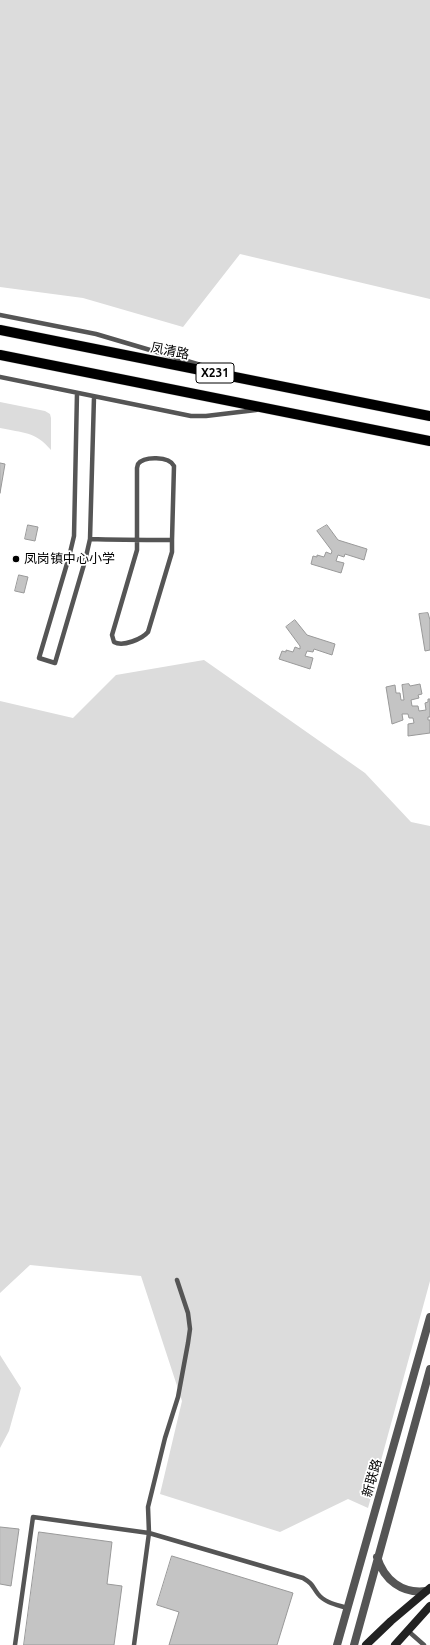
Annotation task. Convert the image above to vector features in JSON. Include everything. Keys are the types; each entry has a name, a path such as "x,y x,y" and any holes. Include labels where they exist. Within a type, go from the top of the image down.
{"main road":[{"name":"凤清路","path":"0,330 430,416"},
{"name":"X231","path":"0,355 430,441"}],"street":[{"name":"新联路","path":"337,1645 430,1317"},
{"name":"新联路","path":"354,1645 377,1558 427,1395 430,1369"},
{"path":"377,1558 384,1574 395,1585 410,1591 428,1589"},
{"path":"366,1645 428,1589"},
{"path":"395,1645 430,1606"}],"lane":[{"path":"0,315 96,334 258,382"},
{"path":"0,377 191,416 206,416 267,408"},
{"path":"77,393 74,536 39,658 55,663 90,540 94,396"},
{"path":"145,459 166,459 171,461 174,466 172,540 172,552 148,632 141,638 117,644 114,642 112,635 137,550 138,464 145,459"},
{"path":"90,540 172,540"},
{"path":"134,1645 149,1533 148,1508 164,1438 178,1397 190,1329 188,1313 177,1280"},
{"path":"16,1645 33,1517 149,1533 303,1578 312,1583 319,1595 328,1602 347,1608"},
{"path":"407,1630 424,1645"}],"shaded area":[{"path":"0,0 430,0 430,299 240,254 183,327 83,298 0,287"},
{"path":"0,402 45,411 50,414 51,450 40,439 34,436 0,428"},
{"path":"204,660 365,773 411,822 430,826 430,1281 368,1508 348,1499 280,1532 160,1494 182,1401 141,1276 30,1265 0,1293 0,701 73,718 116,675"},
{"path":"0,1355 21,1388 9,1431 0,1448"}],"building":[{"path":"0,463 5,464 0,493"},
{"path":"28,525 38,527 35,541 25,539"},
{"path":"327,525 338,540 367,549 364,560 345,554 344,557 338,555 336,561 344,563 341,573 311,564 313,556 317,557 317,555 324,557 326,552 331,554 332,551 317,531"},
{"path":"19,575 28,577 24,593 15,591"},
{"path":"428,613 430,620 430,650 425,651 419,614"},
{"path":"295,620 307,635 335,644 332,655 314,649 313,652 307,651 305,656 313,658 310,669 279,659 282,651 286,652 286,650 293,652 295,647 300,649 300,646 286,627"},
{"path":"409,684 410,686 420,684 422,694 418,695 419,698 411,700 412,706 418,706 419,711 426,710 425,703 428,702 428,699 430,699 430,717 428,717 428,720 430,720 430,733 408,736 408,724 414,723 413,718 409,718 408,714 402,714 403,720 392,724 386,687 395,685 396,693 400,693 401,700 404,700 402,685"},
{"path":"0,1527 19,1529 11,1586 0,1584"},
{"path":"39,1532 112,1542 107,1584 122,1586 114,1645 24,1645"},
{"path":"172,1556 293,1593 277,1645 169,1645 179,1612 157,1605"}],"place":[{"name":"凤岗镇中心小学","path":"16,559"}]}
